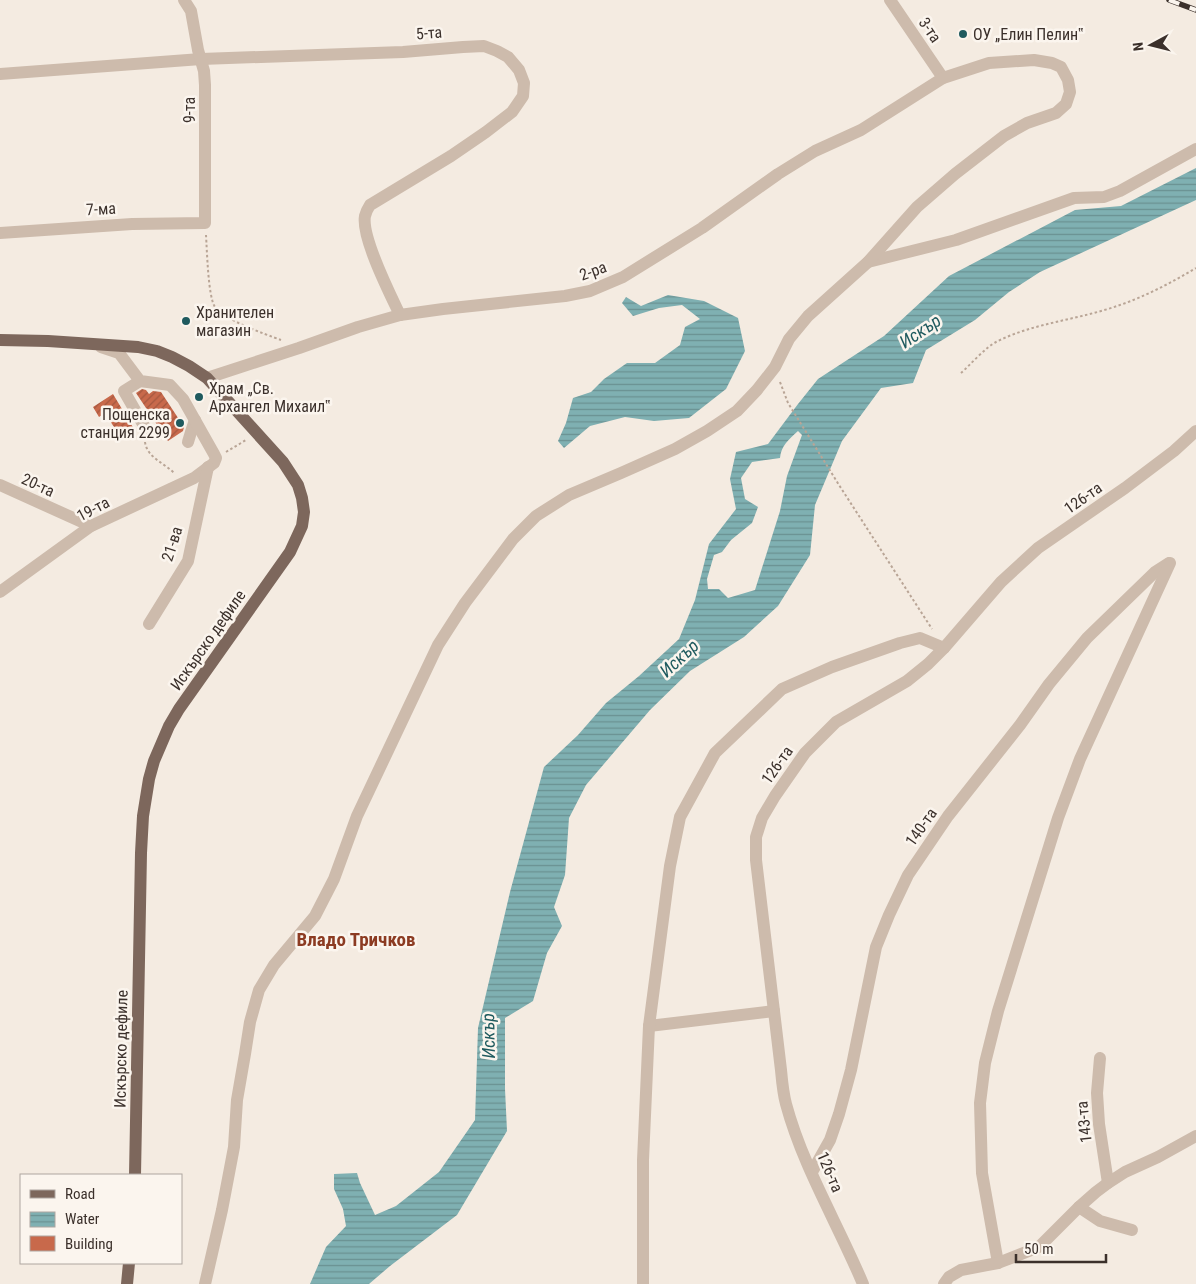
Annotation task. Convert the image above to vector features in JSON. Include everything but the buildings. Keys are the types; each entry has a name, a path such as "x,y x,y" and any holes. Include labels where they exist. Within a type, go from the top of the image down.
{"main road":[{"name":"Искърско дефиле","path":"0,340 13,339 138,347 157,351 190,366 207,378 283,462 298,484 302,498 304,512 302,526 290,552 179,709 161,743 149,779 143,816 140,854 135,1174"},
{"path":"127,1284 129,1264"}],"street":[{"name":"9-та","path":"184,0 191,11 205,85 205,223"},
{"name":"3-та","path":"890,0 943,78"},
{"name":"5-та","path":"0,74 201,59 403,52 484,46 508,57 519,70 524,83 523,96 512,112 451,156 370,205 365,216 370,246 400,315"},
{"name":"2-ра","path":"207,378 358,327 400,315 565,296 590,291 623,277 702,228 778,174 815,151 861,130 943,78 989,62 1034,60 1052,63 1061,67 1068,80 1070,92 1066,104 1056,113 1027,123 1004,136 955,174 917,207 868,262"},
{"path":"205,1284 234,1147 238,1100 250,1022 260,990 274,966 315,916 334,879 357,816 438,645 465,603 513,538 536,516 569,494 675,449 737,411 775,367 789,339 808,316 868,262 956,240 1074,198 1104,197 1120,191 1196,149"},
{"name":"7-ма","path":"0,233 132,224 205,223"},
{"path":"91,343 119,353 140,381"},
{"path":"147,431 124,391 140,381 170,385 183,399 214,454 212,462"},
{"path":"188,442 195,420"},
{"name":"126-та","path":"863,1284 796,1135 786,1103 756,860 756,837 762,818 774,796 804,753 836,722 906,681 928,664 1001,582 1038,548 1125,488 1174,451 1196,431"},
{"name":"19-та","path":"0,592 91,526 194,478 212,462"},
{"name":"21-ва","path":"149,624 188,561 212,462"},
{"name":"20-та","path":"0,485 91,526"},
{"name":"140-та","path":"812,1172 830,1140 840,1114 876,947 908,875 948,816 1020,726 1049,684 1087,638 1155,572 1170,563 1080,759 1058,818 998,1011 985,1063 980,1102 982,1172 998,1263"},
{"path":"643,1284 643,1160 649,1026 670,866 680,817 715,752 782,689 832,667 900,643 920,638 944,648"},
{"path":"649,1026 774,1011"},
{"name":"143-та","path":"1100,1058 1097,1093 1099,1124 1108,1183"},
{"path":"944,1284 950,1277 961,1270 998,1263 1039,1247 1108,1183 1125,1172 1196,1136"},
{"path":"1079,1208 1100,1221 1132,1230"}],"path":[{"path":"205,223 210,293 214,307 225,317 299,348"},
{"path":"961,373 994,343 1023,332 1116,307 1155,290 1196,268"},
{"path":"775,367 788,403 838,485 944,648"},
{"path":"147,431 144,438 148,452 174,473 178,480 178,486"},
{"path":"212,462 258,433"}],"water":[{"name":"Искър","path":"1196,168 1196,200 1040,272 1009,292 975,320 926,350 913,383 881,388 842,441 815,505 810,555 778,606 744,637 690,671 650,710 586,785 569,818 565,875 554,907 562,926 547,953 533,1001 505,1018 507,1131 457,1215 369,1284 310,1284 326,1247 346,1226 343,1209 334,1189 334,1174 357,1173 375,1215 396,1206 439,1172 475,1120 478,1028 510,892 544,767 578,735 606,703 679,639 695,600 709,544 736,509 730,479 736,452 768,444 818,379 884,336 949,276 1075,210 1121,206","holes":["798,431 802,435 787,476 780,511 755,590 728,598 719,589 708,589 707,579 714,555 722,552 731,540 752,523 758,507 745,499 741,478 752,462 780,458 782,450 789,440"]},
{"path":"668,295 704,301 738,318 745,351 726,389 689,418 654,421 625,417 590,426 564,448 558,441 566,423 573,398 591,392 604,379 627,363 655,363 680,345 685,327 700,319 682,305 659,308 633,316 622,303 626,297 641,306"}],"railway":[{"path":"1169,0 1196,10"}],"place":[{"name":"ОУ „Елин Пелин‟","path":"963,34"},
{"name":"Хранителен магазин","path":"186,321"},
{"name":"Храм „Св. Архангел Михаил‟","path":"199,397"},
{"name":"Пощенска станция 2299","path":"180,423"}],"district":[{"name":"Владо Тричков","path":"356,939"}]}
